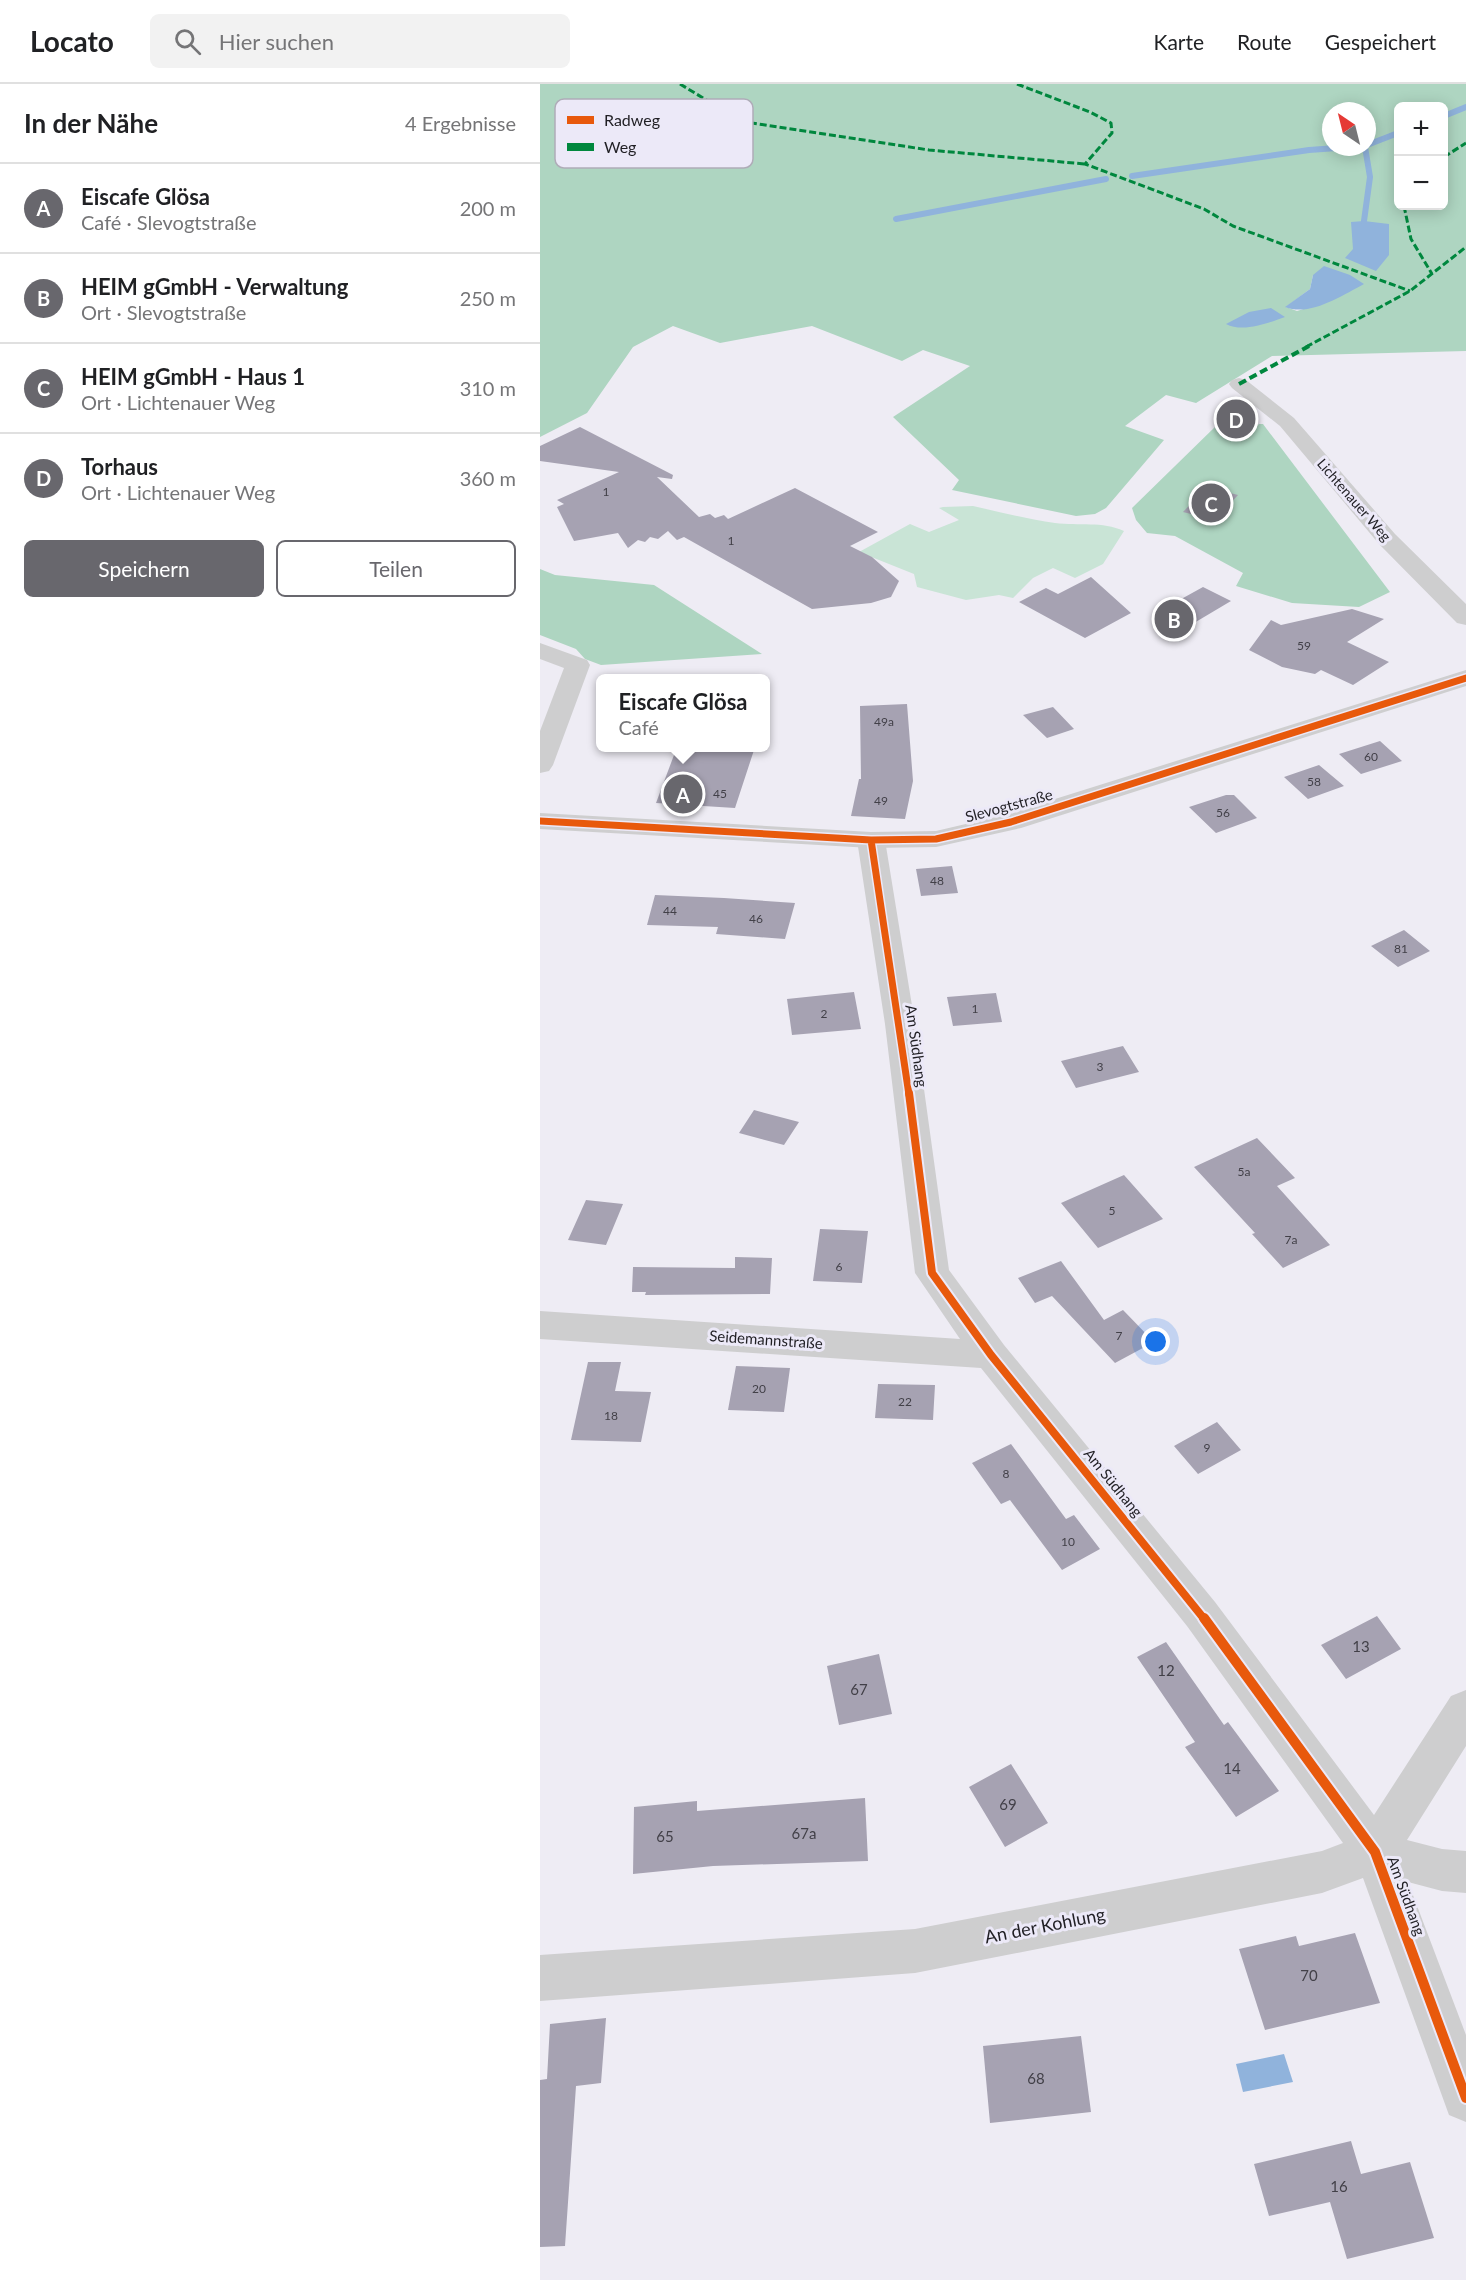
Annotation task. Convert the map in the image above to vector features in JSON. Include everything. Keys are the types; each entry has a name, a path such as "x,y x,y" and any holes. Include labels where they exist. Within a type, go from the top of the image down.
{"street":[{"name":"Lichtenauer Weg","path":"1239,384 1287,422 1387,539 1466,618"},
{"path":"540,650 578,665 540,765"},
{"name":"Slevogtstraße","path":"540,821 871,840 936,838 1011,822 1466,678"},
{"name":"Am Südhang","path":"871,840 900,1024 932,1273 992,1354 1201,1614 1375,1852 1466,2098"},
{"name":"Seidemannstraße","path":"540,1325 992,1354"},
{"path":"1466,1709 1375,1852 1442,1870 1466,1872"},
{"name":"An der Kohlung","path":"540,1978 915,1951 1322,1872 1375,1852"}],"green space":[{"path":"540,84 1466,84 1466,351 1272,356 1196,403 1166,395 1125,426 1164,440 1106,508 1095,514 1076,516 952,490 959,480 893,417 970,366 923,350 902,361 812,326 720,343 673,326 633,347 587,413 540,437","holes":["1313,275 1332,300 1297,311 1286,307 1310,289"]},
{"path":"1218,424 1253,430 1259,424 1263,424 1390,592 1359,607 1292,603 1236,586 1243,573 1175,536 1147,533 1136,520 1132,508"},
{"path":"973,506 1045,521 1099,525 1124,531 1103,564 1075,578 1053,568 1033,578 1013,598 999,595 966,600 917,587 914,574 859,552 910,524 929,532 959,520 939,508"},
{"path":"540,569 555,575 654,585 762,654 601,665 585,659 576,649 540,635"}],"water":[{"path":"1351,222 1389,224 1389,255 1376,271 1345,258 1353,249"},
{"path":"1324,266 1350,275 1364,284 1315,307 1295,309 1285,307 1310,289 1313,275"},
{"path":"1271,308 1285,317 1240,328 1226,324 1249,312"},
{"path":"1284,2054 1293,2082 1243,2092 1236,2064"}],"building":[{"path":"580,427 673,475 672,479 657,477 699,517 710,514 715,518 724,515 728,519 795,488 878,532 850,546 872,557 899,581 891,597 871,603 812,609 684,537 677,540 668,531 658,539 650,537 645,542 638,540 628,548 618,533 574,541 557,507 564,504 557,500 619,472 540,461 540,446"},
{"path":"1207,487 1238,495 1215,520 1183,512"},
{"path":"1091,577 1131,613 1085,638 1019,602 1046,588 1058,594"},
{"path":"1203,587 1231,601 1194,623 1165,608"},
{"path":"1352,609 1384,619 1347,642 1389,662 1353,685 1321,670 1315,674 1282,667 1249,650 1271,620 1281,625"},
{"path":"907,704 913,781 905,819 851,816 859,779 861,779 860,706"},
{"path":"1053,707 1074,729 1047,738 1023,715"},
{"path":"1380,741 1402,761 1361,774 1339,754"},
{"path":"675,752 753,752 735,808 656,803"},
{"path":"1319,765 1344,786 1308,799 1284,777"},
{"path":"1226,795 1234,795 1257,818 1216,833 1189,807"},
{"path":"952,866 958,893 921,896 916,869"},
{"path":"655,895 795,903 785,939 716,934 718,927 647,925"},
{"path":"1404,930 1430,951 1398,967 1371,946"},
{"path":"854,992 861,1029 792,1035 787,999"},
{"path":"996,993 1002,1022 953,1026 947,997"},
{"path":"1123,1046 1139,1072 1076,1088 1061,1061"},
{"path":"754,1110 799,1122 784,1145 739,1133"},
{"path":"1257,1138 1295,1178 1277,1186 1330,1245 1283,1268 1252,1234 1255,1233 1194,1167"},
{"path":"1124,1175 1163,1219 1098,1248 1061,1203"},
{"path":"586,1200 623,1204 606,1245 568,1240"},
{"path":"820,1229 868,1231 862,1283 813,1281"},
{"path":"735,1257 772,1258 770,1294 645,1295 646,1292 632,1292 633,1267 735,1268"},
{"path":"1061,1261 1104,1320 1123,1310 1154,1342 1115,1363 1052,1296 1035,1303 1018,1278"},
{"path":"588,1362 621,1362 615,1391 651,1392 641,1442 571,1440"},
{"path":"736,1366 790,1368 784,1412 728,1410"},
{"path":"878,1384 935,1385 933,1420 875,1418"},
{"path":"1217,1422 1241,1450 1198,1474 1174,1446"},
{"path":"1011,1444 1066,1519 1074,1515 1100,1549 1062,1570 1010,1500 1001,1504 972,1463"},
{"path":"1377,1616 1401,1649 1346,1679 1321,1645"},
{"path":"1166,1642 1224,1725 1228,1722 1279,1791 1236,1817 1185,1747 1195,1742 1137,1657"},
{"path":"879,1654 892,1714 839,1725 827,1666"},
{"path":"1011,1764 1048,1823 1005,1847 969,1787"},
{"path":"865,1798 868,1861 713,1866 633,1874 634,1807 697,1801 697,1811"},
{"path":"1355,1933 1380,2003 1265,2030 1239,1949 1296,1936 1299,1946"},
{"path":"606,2018 601,2083 576,2086 565,2246 540,2247 540,2080 547,2079 550,2024"},
{"path":"1081,2036 1091,2112 990,2123 983,2046"},
{"path":"1351,2141 1361,2174 1410,2162 1434,2238 1347,2259 1330,2202 1269,2216 1254,2164"}],"waterway":[{"path":"1448,114 1466,107"},
{"path":"1376,142 1394,135"},
{"path":"1132,176 1322,149"},
{"path":"1364,221 1370,177 1366,156"},
{"path":"896,219 1106,179"}],"marked path":[{"path":"680,84 705,99"},
{"path":"1017,84 1090,112 1111,123 1112,133 1085,164 1204,209 1233,226 1410,291"},
{"path":"753,123 929,150 1085,164"},
{"path":"1446,156 1466,143"},
{"path":"1405,210 1411,239 1432,274"},
{"path":"1239,384 1410,291 1466,247"}],"cycle path":[{"path":"540,821 871,840 936,839 1011,822 1466,678"},
{"path":"871,840 900,1024 932,1273 991,1355 1201,1614 1375,1852 1466,2098"}],"place":[{"name":"Torhaus","path":"1236,419"},
{"name":"HEIM gGmbH - Haus 1","path":"1211,503"},
{"name":"HEIM gGmbH - Verwaltung","path":"1174,619"},
{"name":"Eiscafe Glösa","path":"683,794"}]}
